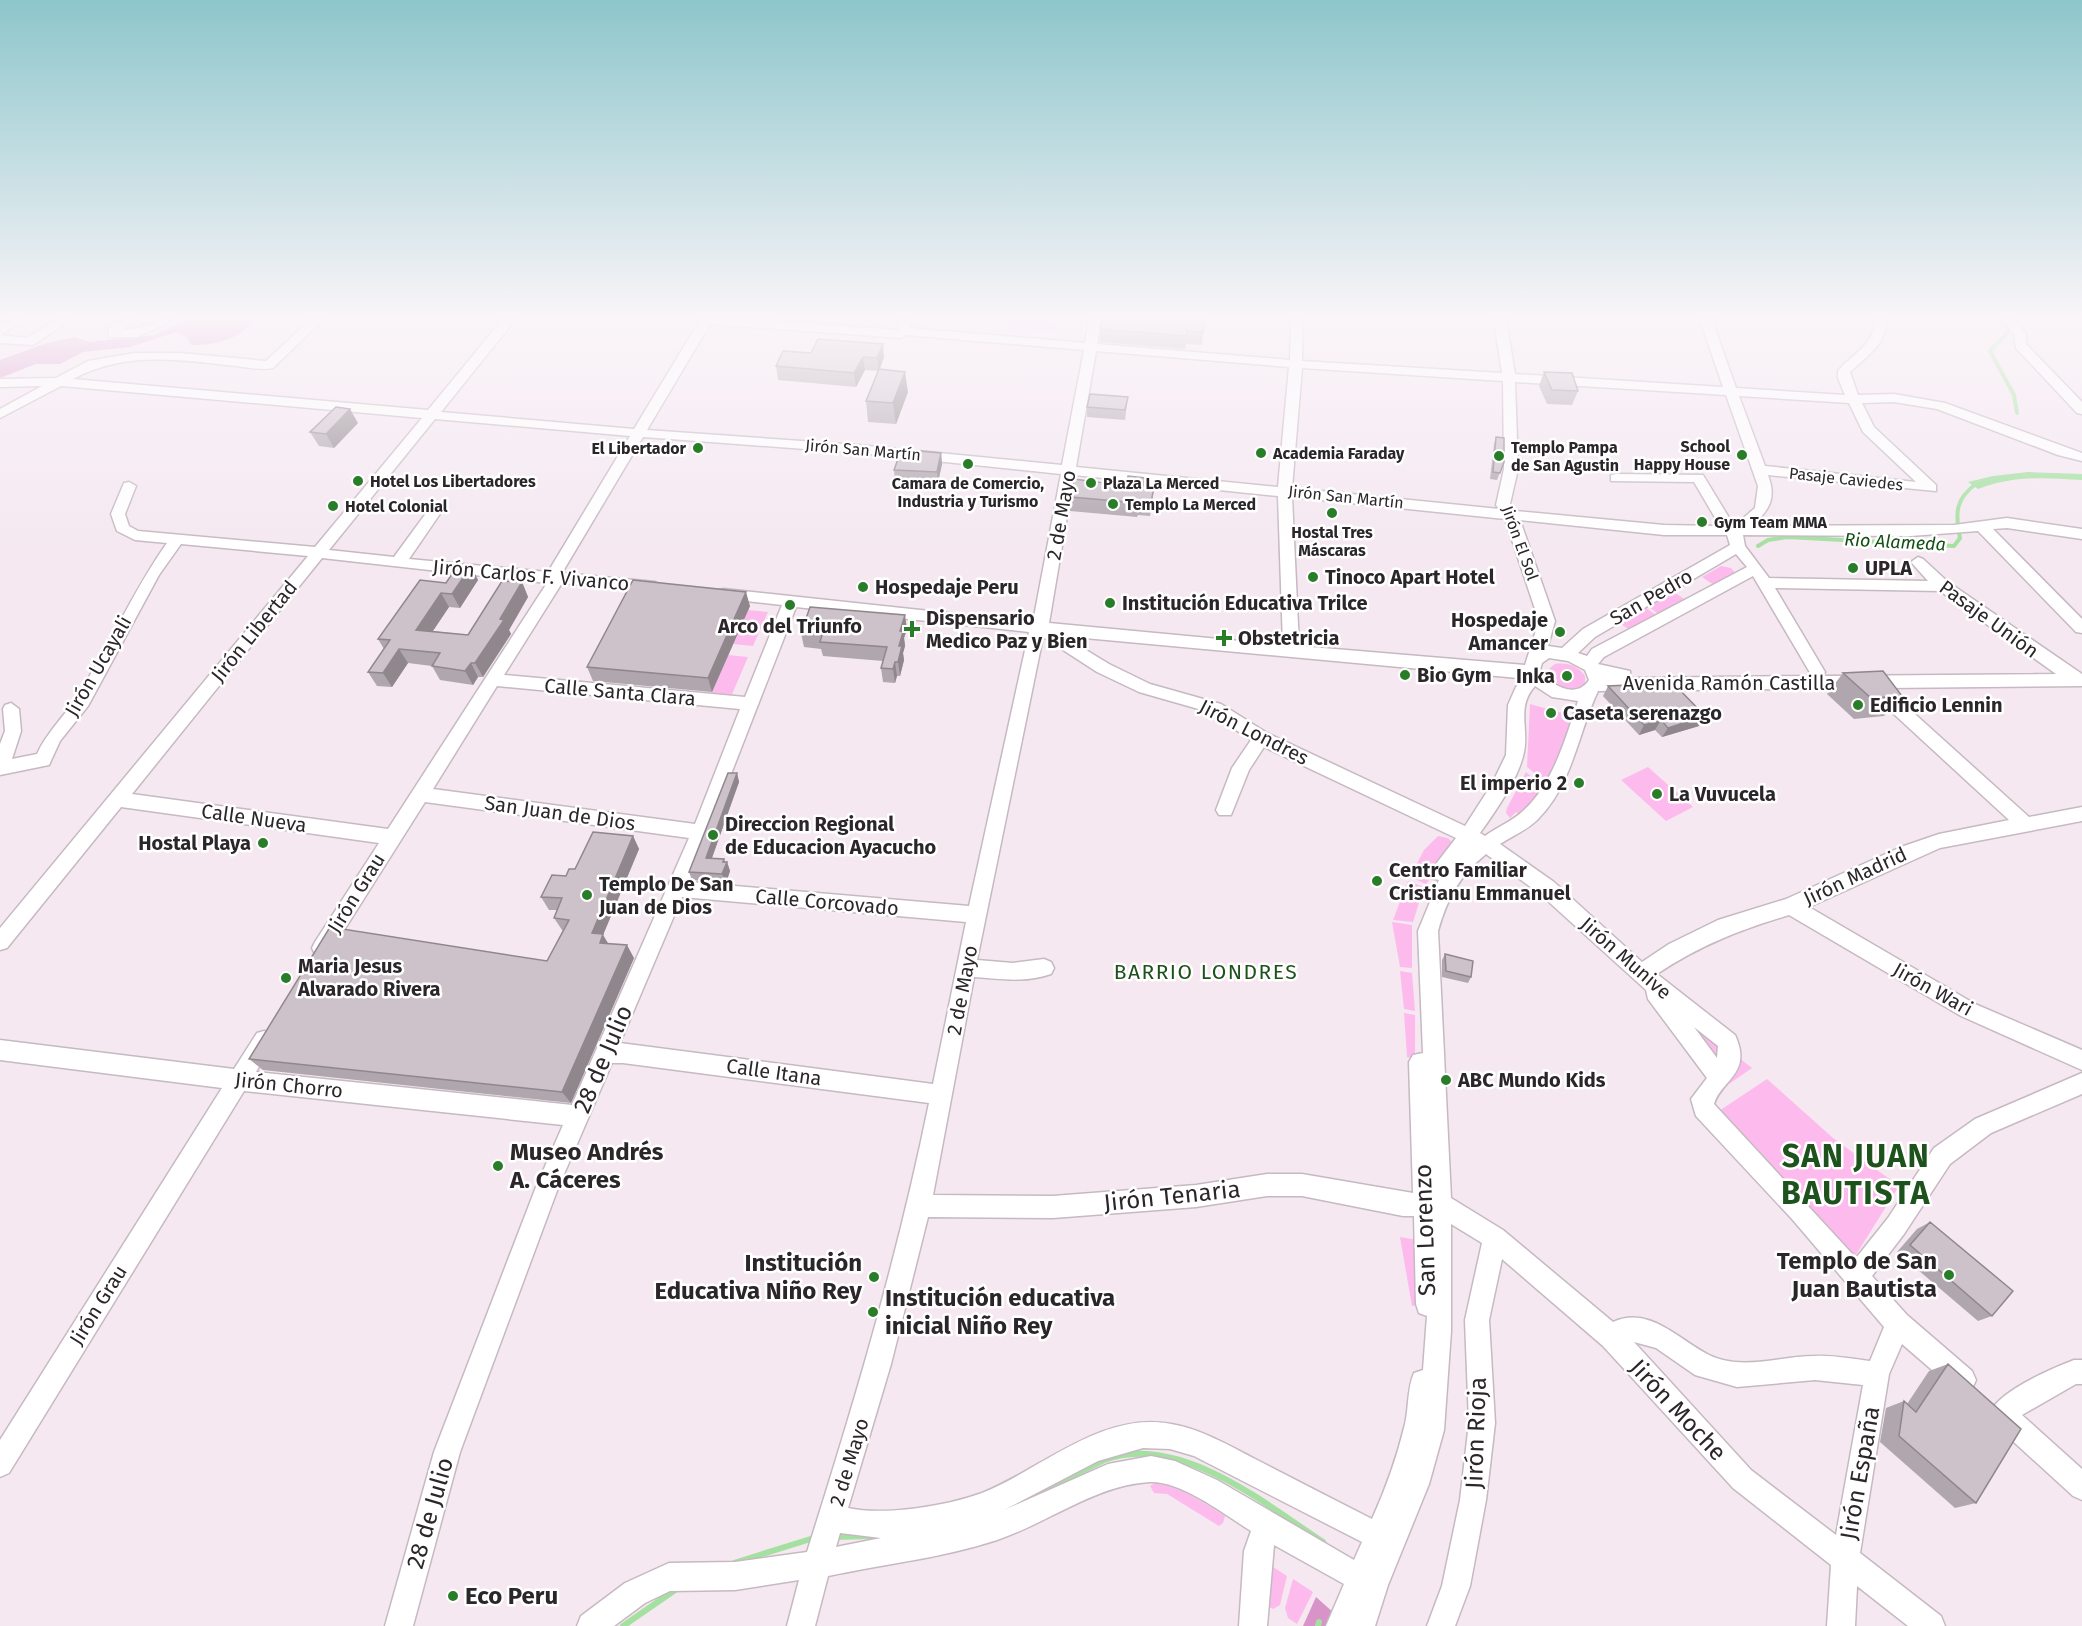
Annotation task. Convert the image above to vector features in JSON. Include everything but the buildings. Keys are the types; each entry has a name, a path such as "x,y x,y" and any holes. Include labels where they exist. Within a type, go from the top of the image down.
{"street":[{"path":"0,414 35,396"},
{"name":"Jirón San Martín","path":"217,396 639,433 858,449 1735,536 1954,530 2028,524 2082,534"},
{"name":"Jirón Libertad","path":"0,942 447,396"},
{"name":"Jirón Grau","path":"315,959 555,583 554,574 661,396"},
{"name":"2 de Mayo","path":"801,1626 879,1364 920,1205 966,967 1035,636 1040,628 1081,396"},
{"path":"1291,651 1285,490 1293,396"},
{"name":"Jirón El Sol","path":"1509,396 1511,469 1503,505 1511,514 1547,621 1535,668"},
{"path":"1734,396 1760,470"},
{"path":"1800,396 1853,399 1894,398 1932,404 2063,453 2082,457"},
{"path":"2069,396 2082,410"},
{"name":"Pasaje Caviedes","path":"1760,470 1932,488 1874,435 1853,399"},
{"name":"San Pedro","path":"1567,653 1589,633 1735,536 1762,509 1765,486 1760,470"},
{"path":"1616,478 1698,478 1756,568 1817,672"},
{"path":"129,486 118,514 122,528 135,535 178,537 318,552"},
{"path":"398,563 436,508"},
{"path":"1982,527 2082,628"},
{"name":"Jirón Ucayali","path":"0,767 43,760 53,738 82,702 152,574 178,537"},
{"name":"Jirón Carlos F. Vivanco","path":"318,552 331,556 669,589"},
{"name":"Pasaje Unión","path":"1918,562 1943,586 2077,678"},
{"name":"San Pedro","path":"1591,678 1598,653 1756,568"},
{"path":"1765,583 1943,586"},
{"path":"704,592 1040,628 1518,672 1535,668"},
{"name":"28 de Julio","path":"399,1626 447,1452 547,1187 701,832 791,602"},
{"name":"Jirón Londres","path":"1040,628 1103,668 1145,688 1215,708 1261,738 1477,840"},
{"path":"1546,652 1567,653 1591,678 1566,756 1544,798 1532,814 1477,840 1478,818 1498,792 1516,754 1517,698 1546,652"},
{"path":"1535,668 1546,687 1562,693 1578,694 1591,678"},
{"name":"Avenida Ramón Castilla","path":"1591,678 1629,675 1817,672 2077,678"},
{"name":"Avenida Ramón Castilla","path":"1591,678 1869,682 2077,678"},
{"name":"Calle Santa Clara","path":"491,680 750,704"},
{"path":"1869,682 2024,823"},
{"path":"0,767 13,731 11,709"},
{"path":"1225,810 1241,768 1261,738"},
{"name":"San Juan de Dios","path":"419,794 701,832"},
{"name":"Calle Nueva","path":"117,799 391,837"},
{"name":"Jirón Madrid","path":"1641,974 1676,950 1725,926 1791,906 1908,852 1939,841 2024,823 2082,814"},
{"name":"Jirón Munive","path":"1477,840 1547,888 1641,974 1728,1042 1728,1069 1702,1099 1704,1109 1857,1276"},
{"name":"San Lorenzo","path":"1347,1625 1385,1539 1416,1484 1431,1430 1439,1331 1432,1203 1428,932 1438,897 1450,876 1477,840"},
{"name":"Calle Corcovado","path":"676,889 977,915"},
{"name":"Jirón Wari","path":"1791,906 1968,1010 2082,1060"},
{"path":"966,967 1013,972 1044,968"},
{"path":"1641,974 1719,1077"},
{"name":"Jirón Grau","path":"0,1464 277,1020"},
{"name":"Jirón Chorro","path":"0,1050 239,1080 578,1116"},
{"name":"Calle Itana","path":"606,1053 623,1053 941,1095"},
{"path":"2082,1083 2059,1095 1983,1126 1942,1156 1896,1226 1857,1276 1898,1324 2082,1486"},
{"name":"Jirón Tenaria","path":"920,1205 945,1208 1053,1207 1196,1196 1268,1185 1302,1185 1403,1204 1432,1203"},
{"name":"San Lorenzo","path":"1385,1539 1399,1475 1419,1422 1429,1320 1432,1203"},
{"name":"Jirón Moche","path":"1432,1203 1495,1238 1612,1337 1742,1479 1931,1626"},
{"name":"Jirón Rioja","path":"1441,1626 1456,1586 1473,1500 1482,1423 1477,1320 1495,1238"},
{"name":"Jirón España","path":"1841,1626 1845,1559 1877,1374 1898,1324"},
{"path":"1612,1337 1622,1330 1641,1331 1661,1337 1704,1365 1737,1375 1815,1368 1877,1374"},
{"path":"1988,1401 2024,1398 2074,1372 2082,1372"},
{"path":"831,1521 854,1525 875,1525 958,1514 990,1504 1114,1440 1148,1433 1183,1438 1198,1444 1385,1539"},
{"path":"591,1626 635,1593 669,1577 722,1576 820,1558 972,1535 999,1526 1108,1477 1151,1469 1175,1474 1208,1489 1266,1525 1366,1581"},
{"path":"1253,1626 1258,1551 1266,1525"}],"shaded area":[{"path":"2028,472 2082,474 2082,480 2017,479 1978,489 1968,482 1993,476"},
{"path":"1721,566 1731,568 1737,575 1714,585 1702,577"},
{"path":"1674,592 1684,599 1658,614 1648,606"},
{"path":"1645,607 1656,615 1630,630 1619,623"},
{"path":"748,610 768,612 753,646 733,644"},
{"path":"728,655 748,657 730,699 710,697"},
{"path":"1555,664 1568,664 1576,667 1585,676 1585,685 1574,689 1558,686 1548,673"},
{"path":"1530,704 1577,717 1549,785 1527,767"},
{"name":"La Vuvucela","path":"1648,767 1693,807 1666,821 1621,780"},
{"path":"1526,772 1546,789 1525,819 1516,812 1510,818 1506,813 1507,808"},
{"path":"1438,836 1448,838 1454,844 1426,884 1410,877 1424,850"},
{"path":"1408,881 1424,887 1413,922 1393,920"},
{"path":"1392,922 1412,925 1412,968 1400,967"},
{"path":"1400,971 1412,973 1415,1011 1404,1009"},
{"path":"1678,1010 1752,1068 1729,1084 1674,1011"},
{"path":"1404,1013 1415,1015 1415,1059 1407,1057"},
{"path":"1767,1079 1833,1138 1899,1186 1852,1261 1716,1113"},
{"path":"1400,1237 1418,1240 1422,1305 1412,1306"},
{"path":"1155,1483 1174,1488 1200,1500 1225,1516 1223,1523 1219,1526 1167,1494 1154,1493 1150,1486"},
{"path":"1264,1561 1287,1576 1280,1605 1273,1609 1262,1603"},
{"path":"1293,1579 1313,1592 1297,1624 1288,1618 1285,1608"},
{"path":"1316,1597 1335,1614 1331,1626 1303,1626"}],"waterway":[{"path":"2014,396 2017,413"},
{"name":"Rio Alameda","path":"1758,546 1768,540 1787,537 1954,546 1960,538 1957,521 1958,507 1964,495 1977,483"},
{"path":"1013,1505 1104,1460 1132,1454 1161,1456 1190,1463 1219,1476 1323,1542"},
{"path":"835,1537 871,1536"},
{"path":"734,1563 817,1537"},
{"path":"623,1626 678,1588"},
{"name":"Rio Alameda","path":"1318,1626 1319,1622"}],"place":[{"name":"El Libertador","path":"698,448"},
{"name":"Academia Faraday","path":"1261,453"},
{"name":"School Happy House","path":"1742,455"},
{"name":"Templo Pampa de San Agustin","path":"1499,456"},
{"name":"Camara de Comercio, Industria y Turismo","path":"968,464"},
{"name":"Hotel Los Libertadores","path":"358,481"},
{"name":"Plaza La Merced","path":"1091,483"},
{"name":"Templo La Merced","path":"1113,504"},
{"name":"Hotel Colonial","path":"333,506"},
{"name":"Hostal Tres Máscaras","path":"1332,513"},
{"name":"Gym Team MMA","path":"1702,522"},
{"name":"UPLA","path":"1853,568"},
{"name":"Tinoco Apart Hotel","path":"1313,577"},
{"name":"Hospedaje Peru","path":"863,587"},
{"name":"Institución Educativa Trilce","path":"1110,603"},
{"name":"Arco del Triunfo","path":"790,605"},
{"name":"Dispensario Medico Paz y Bien","path":"912,629"},
{"name":"Hospedaje Amancer","path":"1560,632"},
{"name":"Obstetricia","path":"1224,638"},
{"name":"Bio Gym","path":"1405,675"},
{"name":"Inka","path":"1567,676"},
{"name":"Edificio Lennin","path":"1858,705"},
{"name":"Caseta serenazgo","path":"1551,713"},
{"name":"El imperio 2","path":"1579,783"},
{"name":"La Vuvucela","path":"1657,794"},
{"name":"Direccion Regional de Educacion Ayacucho","path":"713,835"},
{"name":"Hostal Playa","path":"263,843"},
{"name":"Centro Familiar Cristianu Emmanuel","path":"1377,881"},
{"name":"Templo De San Juan de Dios","path":"587,895"},
{"name":"Maria Jesus Alvarado Rivera","path":"286,978"},
{"name":"ABC Mundo Kids","path":"1446,1080"},
{"name":"Museo Andrés A. Cáceres","path":"498,1166"},
{"name":"Templo de San Juan Bautista","path":"1949,1275"},
{"name":"Institución Educativa Niño Rey","path":"874,1277"},
{"name":"Institución educativa inicial Niño Rey","path":"873,1312"},
{"name":"Eco Peru","path":"453,1596"}],"district":[{"name":"BARRIO LONDRES","path":"1206,972"},
{"name":"SAN JUAN BAUTISTA","path":"1856,1174"}]}
